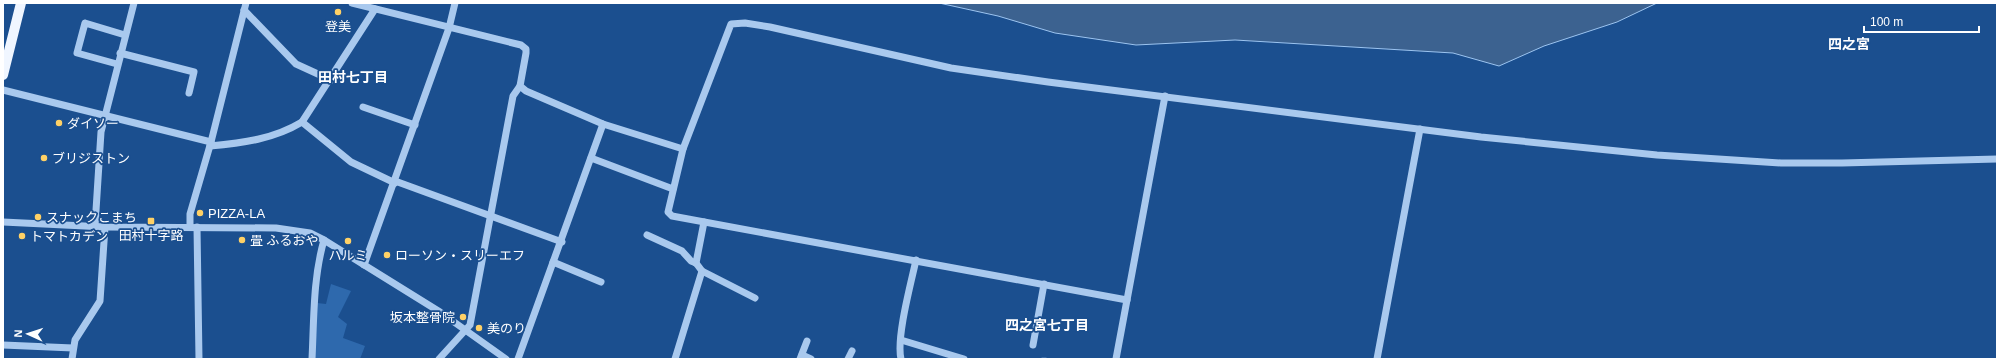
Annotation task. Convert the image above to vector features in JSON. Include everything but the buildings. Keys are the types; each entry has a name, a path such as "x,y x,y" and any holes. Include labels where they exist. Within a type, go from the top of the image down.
{"main road":[{"path":"3,75 21,3"}],"street":[{"path":"95,226 100,150 105,117 117,64 134,3"},
{"path":"352,3 521,46 526,49 520,86 513,96 470,325 439,359"},
{"path":"364,265 449,28 455,3"},
{"path":"245,7 296,64 331,80"},
{"path":"199,359 194,227 190,214 210,144 245,7"},
{"path":"3,90 210,144 245,142 285,132 302,122 331,80 375,9"},
{"path":"117,64 77,53 86,23 125,35"},
{"path":"1127,300 672,216 668,212 683,149 731,24 737,23 770,27 951,68 1048,82 1481,137 1649,154 1781,162 1842,163 1997,159"},
{"path":"120,53 194,72 189,94"},
{"path":"520,86 526,91 561,108 603,124 683,149"},
{"path":"1116,359 1165,96"},
{"path":"363,107 415,125"},
{"path":"302,122 351,162 395,182 491,214 562,242"},
{"path":"518,359 562,242 603,124"},
{"path":"1377,359 1420,129"},
{"path":"591,158 673,189"},
{"path":"3,222 105,227 276,228 310,233 324,240 466,330 506,359"},
{"path":"696,263 704,222"},
{"path":"72,359 73,348 76,340 100,301 105,227"},
{"path":"647,235 682,252 691,262 696,263 702,272 755,298"},
{"path":"312,359 319,255 324,240"},
{"path":"901,359 901,340 916,260"},
{"path":"554,262 601,282"},
{"path":"674,359 702,272"},
{"path":"1033,345 1044,284"},
{"path":"901,340 964,359"},
{"path":"807,341 801,357 811,359"},
{"path":"3,345 73,348"},
{"path":"848,359 852,351"}],"shaded area":[{"path":"939,3 1657,3 1617,22 1544,46 1499,66 1453,53 1235,40 1136,45 1055,33 998,16"},
{"path":"331,284 351,291 338,317 347,324 343,338 365,346 360,359 314,359 317,303 326,304"}],"place":[{"name":"登美","path":"338,12"},
{"name":"ダイソー","path":"59,123"},
{"name":"ブリジストン","path":"44,158"},
{"name":"PIZZA-LA","path":"200,213"},
{"name":"スナックこまち","path":"38,217"},
{"name":"田村十字路","path":"151,221"},
{"name":"トマトカデン","path":"22,236"},
{"name":"畳 ふるおや","path":"242,240"},
{"name":"ハルミ","path":"348,241"},
{"name":"ローソン・スリーエフ","path":"387,255"},
{"name":"坂本整骨院","path":"463,317"},
{"name":"美のり","path":"479,328"}],"district":[{"name":"四之宮","path":"1849,44"},
{"name":"田村七丁目","path":"353,77"},
{"name":"四之宮七丁目","path":"1047,325"}]}
